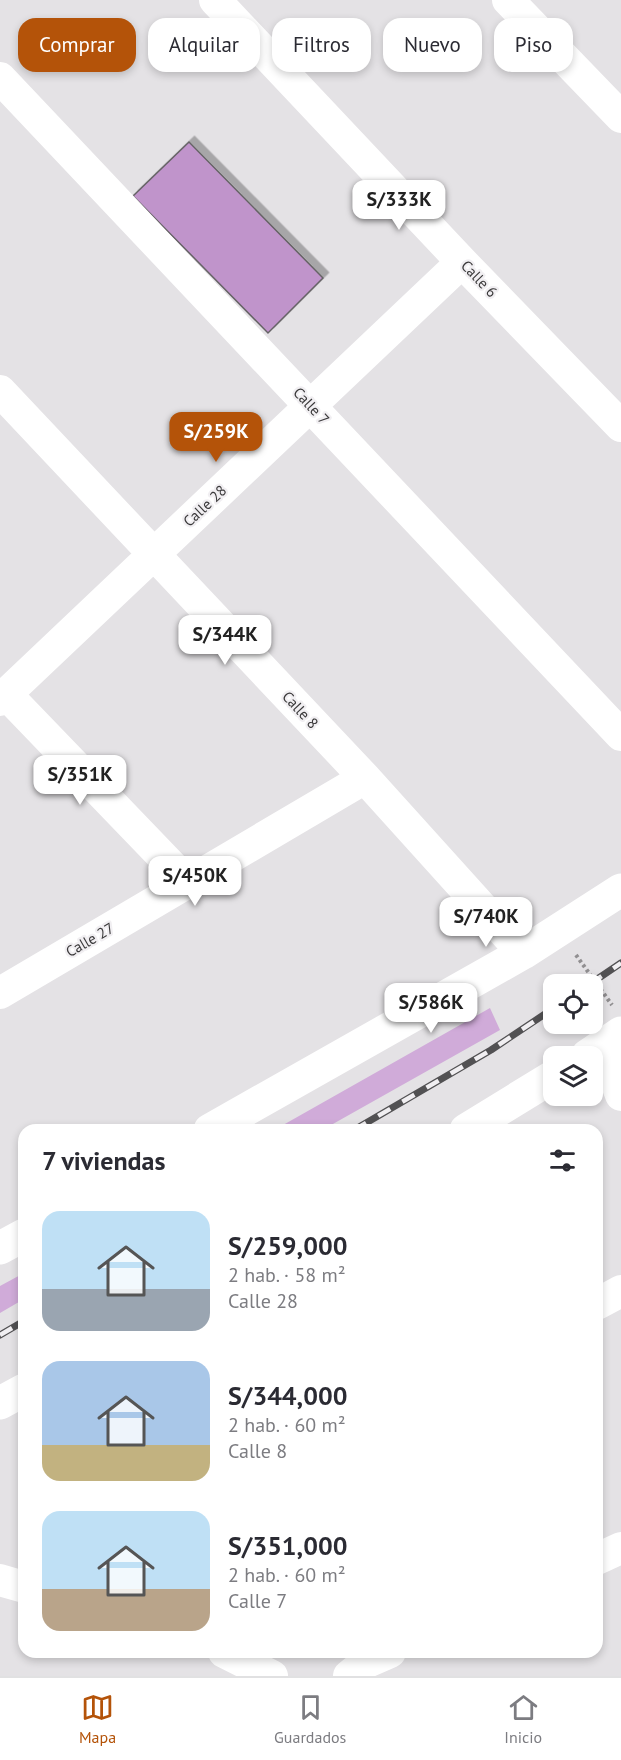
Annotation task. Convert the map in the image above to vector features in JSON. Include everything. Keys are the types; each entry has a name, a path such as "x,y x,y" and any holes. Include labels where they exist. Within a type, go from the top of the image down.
{"street":[{"name":"Calle 6","path":"215,0 462,262 621,426"},
{"path":"508,0 621,117"},
{"name":"Calle 7","path":"0,78 621,735"},
{"name":"Calle 28","path":"4,697 462,262"},
{"name":"Calle 8","path":"6,408 154,555 365,778 523,953"},
{"path":"4,697 188,883"},
{"name":"Calle 27","path":"0,993 365,778"},
{"path":"221,1124 523,953 621,890"},
{"path":"606,1036 621,1095"},
{"path":"476,1124 543,1083"},
{"path":"0,1248 18,1238"},
{"path":"603,1301 621,1291"},
{"path":"0,1403 18,1393"},
{"path":"603,1556 621,1548"},
{"path":"0,1580 18,1585"},
{"path":"236,1658 272,1676"},
{"path":"349,1676 365,1663 376,1658"}],"path":[{"path":"558,930 606,1036"}],"shaded area":[{"path":"490,1008 500,1030 333,1124 285,1124"},
{"path":"18,1276 18,1302 0,1313 0,1286"}],"building":[{"path":"189,142 323,278 268,333 133,196"}],"railway":[{"path":"603,975 621,963"},
{"path":"364,1124 491,1050 543,1015"},
{"path":"0,1335 18,1324"}]}
